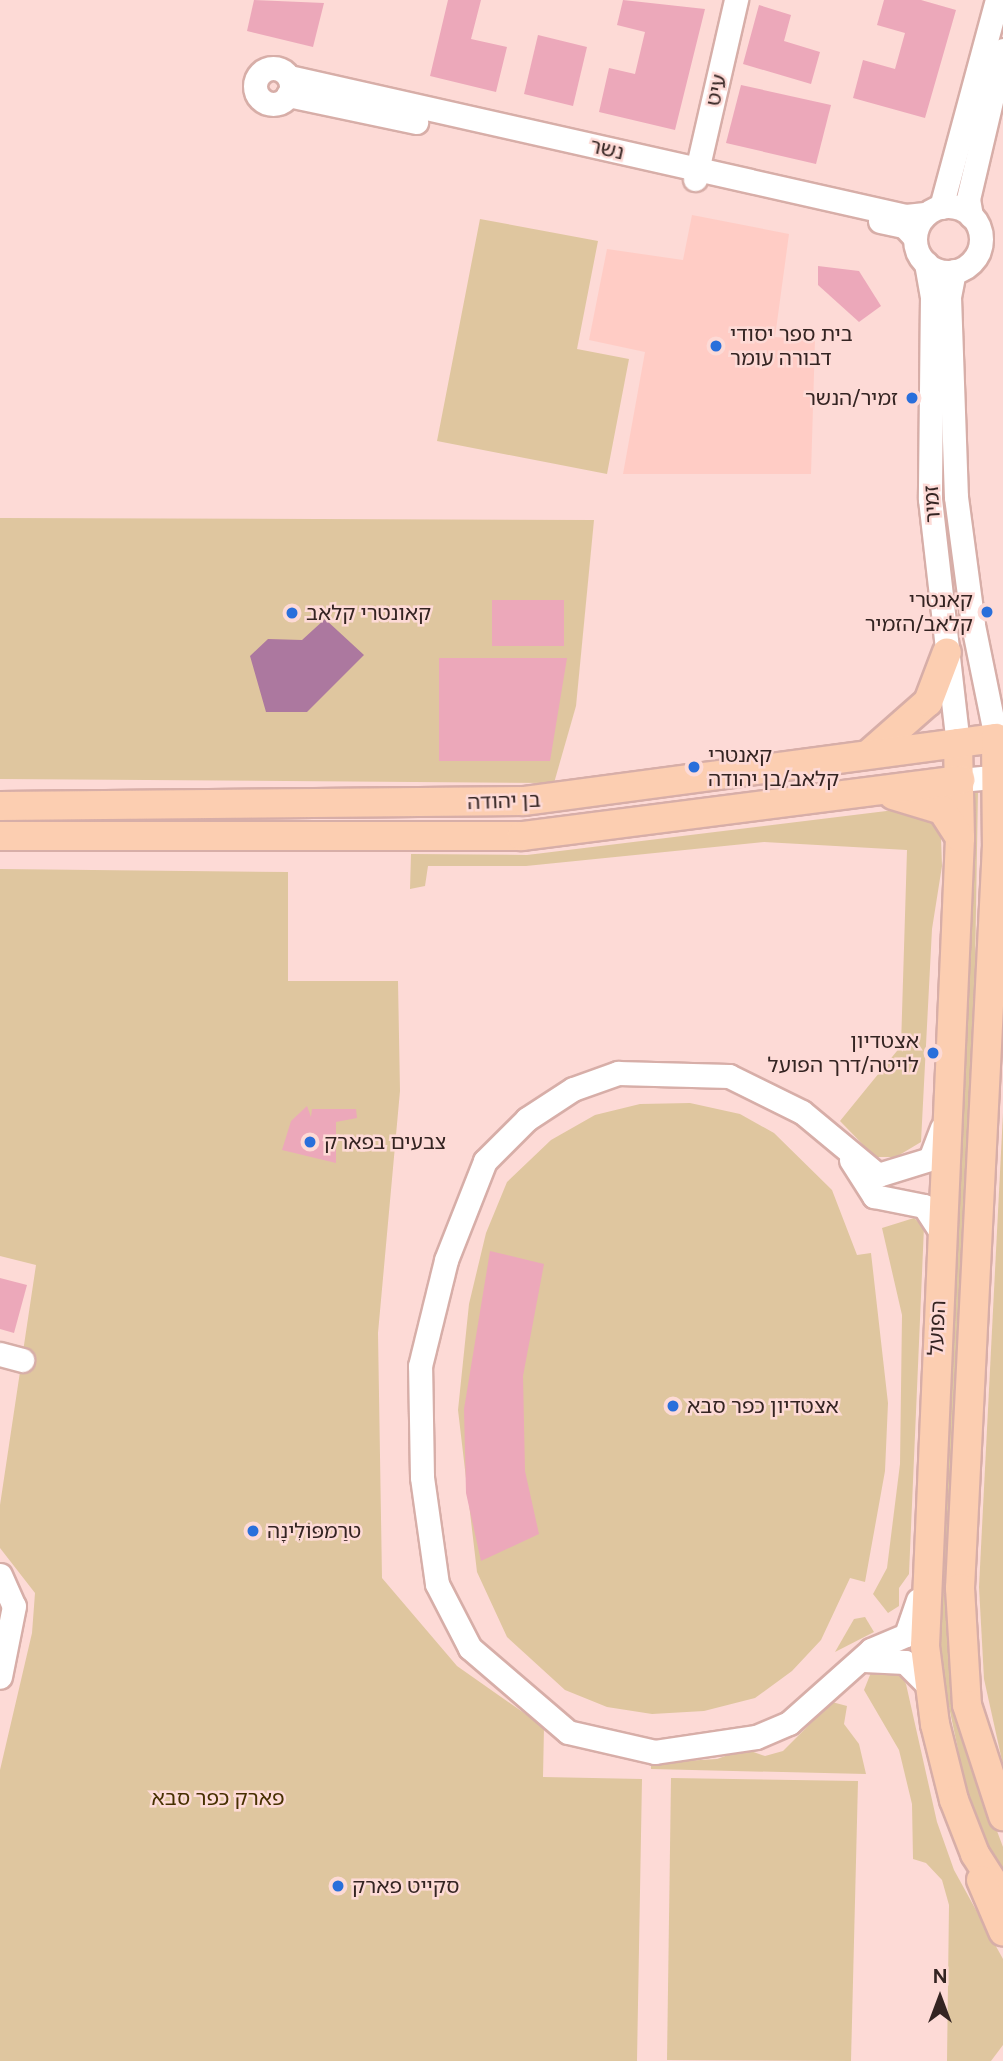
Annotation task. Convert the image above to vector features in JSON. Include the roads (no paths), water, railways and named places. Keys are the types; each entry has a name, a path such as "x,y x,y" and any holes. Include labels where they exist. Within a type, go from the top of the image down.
{"main road":[{"path":"861,757 893,738 928,702 947,652"},
{"name":"בן יהודה","path":"0,806 524,801 999,738"},
{"name":"הפועל","path":"999,738 1000,838 960,1588 967,1704 1003,1816"},
{"name":"הפועל","path":"958,743 960,838 925,1580 929,1686 954,1800 975,1854 1003,1898"},
{"name":"בן יהודה","path":"0,836 522,836 960,780"},
{"path":"870,791 926,801 942,810 960,838"},
{"path":"975,1854 984,1892 1003,1931"}],"street":[{"name":"עיט","path":"696,174 736,0"},
{"path":"998,0 933,211 915,238 926,263 954,271 973,260 992,242 971,216 968,200 1003,50"},
{"name":"נשר","path":"289,86 696,174 906,216 933,211"},
{"name":"נשר","path":"696,174 904,226 915,238"},
{"path":"933,211 971,216"},
{"name":"זמיר","path":"926,263 932,296 930,499 958,743"},
{"name":"זמיר","path":"954,271 948,298 956,497 984,680 999,738"},
{"path":"984,680 1003,703"},
{"name":"בן יהודה","path":"960,780 1000,776"},
{"path":"925,1580 913,1628 855,1662 789,1723 727,1745 644,1751 568,1732 470,1648 437,1584 422,1478 420,1366 446,1260 485,1161 527,1119 573,1089 618,1073 729,1076 802,1112 850,1157 878,1175 917,1167 938,1147 947,1105"},
{"path":"850,1157 874,1196 925,1206 942,1232"},
{"path":"0,1677 15,1606 1,1575"},
{"path":"855,1662 905,1662 929,1686"}],"place":[{"name":"בית ספר יסודי דבורה עומר","path":"716,346"},
{"name":"זמיר/הנשר","path":"912,398"},
{"name":"קאנטרי קלאב/הזמיר","path":"987,612"},
{"name":"קאונטרי קלאב","path":"292,613"},
{"name":"קאנטרי קלאב/בן יהודה","path":"694,767"},
{"name":"אצטדיון לויטה/דרך הפועל","path":"933,1053"},
{"name":"צבעים בפארק","path":"310,1142"},
{"name":"אצטדיון כפר סבא","path":"673,1406"},
{"name":"טרַמפּוֹלִינָה","path":"253,1531"},
{"name":"סקייט פארק","path":"338,1886"}],"park label":[{"name":"פארק כפר סבא","path":"218,1798"}]}
